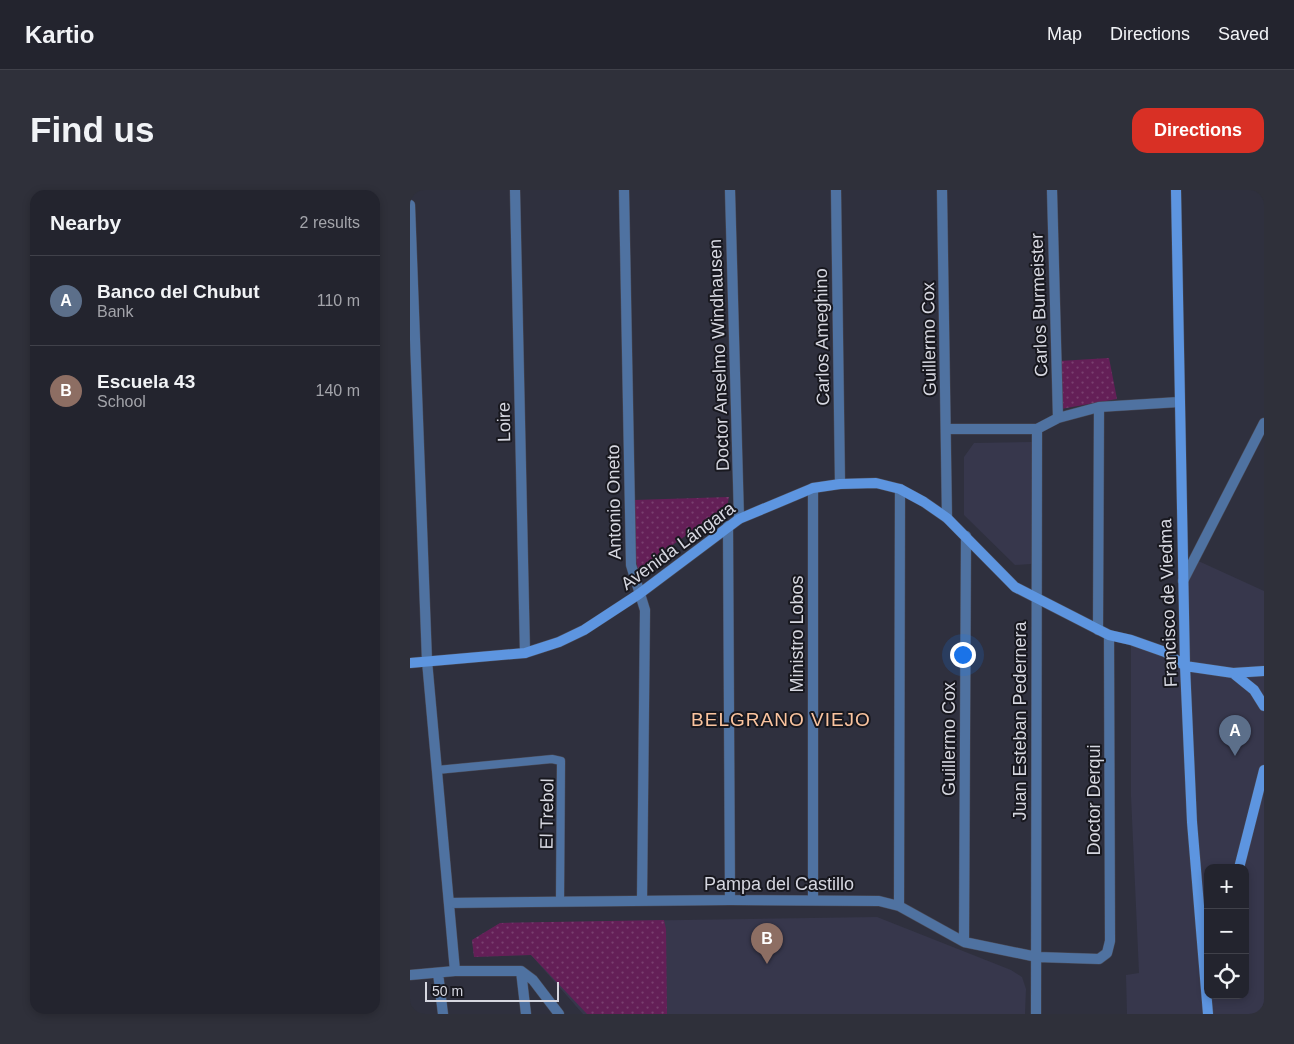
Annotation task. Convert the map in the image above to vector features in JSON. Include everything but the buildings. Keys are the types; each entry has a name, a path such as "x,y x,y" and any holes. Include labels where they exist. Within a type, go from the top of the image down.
{"street":[{"name":"Loire","path":"516,190 525,654"},
{"name":"Antonio Oneto","path":"624,190 631,565 645,610 642,901"},
{"name":"Doctor Anselmo Windhausen","path":"730,190 739,518"},
{"name":"Carlos Ameghino","path":"836,190 840,484"},
{"name":"Guillermo Cox","path":"942,190 947,518"},
{"name":"Carlos Burmeister","path":"1052,190 1058,418"},
{"name":"Francisco de Viedma","path":"1176,190 1183,581 1192,822 1208,1013"},
{"path":"410,205 427,661 455,971"},
{"path":"947,429 1037,429 1058,418 1099,407 1180,402"},
{"path":"1098,630 1099,407"},
{"path":"1183,581 1264,423"},
{"name":"Juan Esteban Pedernera","path":"1036,1014 1035,599 1037,429"},
{"name":"Avenida Lángara","path":"410,663 525,654 559,642 584,630 639,594 739,518 813,488 840,484 876,483 900,490 924,502 947,518 1015,587 1035,599 1109,635 1131,640 1165,652 1186,666"},
{"name":"Ministro Lobos","path":"813,488 813,899"},
{"path":"899,906 900,490"},
{"path":"728,526 730,900"},
{"name":"Guillermo Cox","path":"964,942 966,536"},
{"name":"Doctor Derqui","path":"1099,959 1107,953 1110,940 1109,635"},
{"path":"1186,666 1233,673 1264,670"},
{"path":"1233,673 1254,690 1264,706"},
{"path":"1240,864 1264,770"},
{"name":"Pampa del Castillo","path":"449,903 813,899 879,901 899,906 964,942 1037,957 1099,959"},
{"path":"410,975 455,971 521,971 533,980 559,1014"},
{"path":"521,971 526,1014"},
{"path":"438,973 443,1014"},
{"path":"1208,1013 1210,999"}],"lane":[{"name":"El Trebol","path":"437,770 552,759 561,761 560,901"}],"shaded area":[{"path":"1109,358 1117,399 1061,409 1059,361"},
{"path":"1032,442 1031,564 1015,565 964,515 964,457 974,443"},
{"path":"729,497 727,507 638,569 634,554 634,500"},
{"path":"1194,559 1264,591 1264,1014 1127,1014 1126,975 1139,973 1131,796 1131,640 1185,665 1183,581"},
{"path":"877,917 1011,970 1022,977 1026,989 1025,1014 583,1014 531,955 474,957 472,940 500,923"},
{"path":"664,920 666,929 667,1014 587,1014 531,955 474,957 472,940 500,923"}],"place":[{"name":"Banco del Chubut","path":"1235,756"},
{"name":"Escuela 43","path":"767,964"}],"district":[{"name":"BELGRANO VIEJO","path":"781,719"}]}
